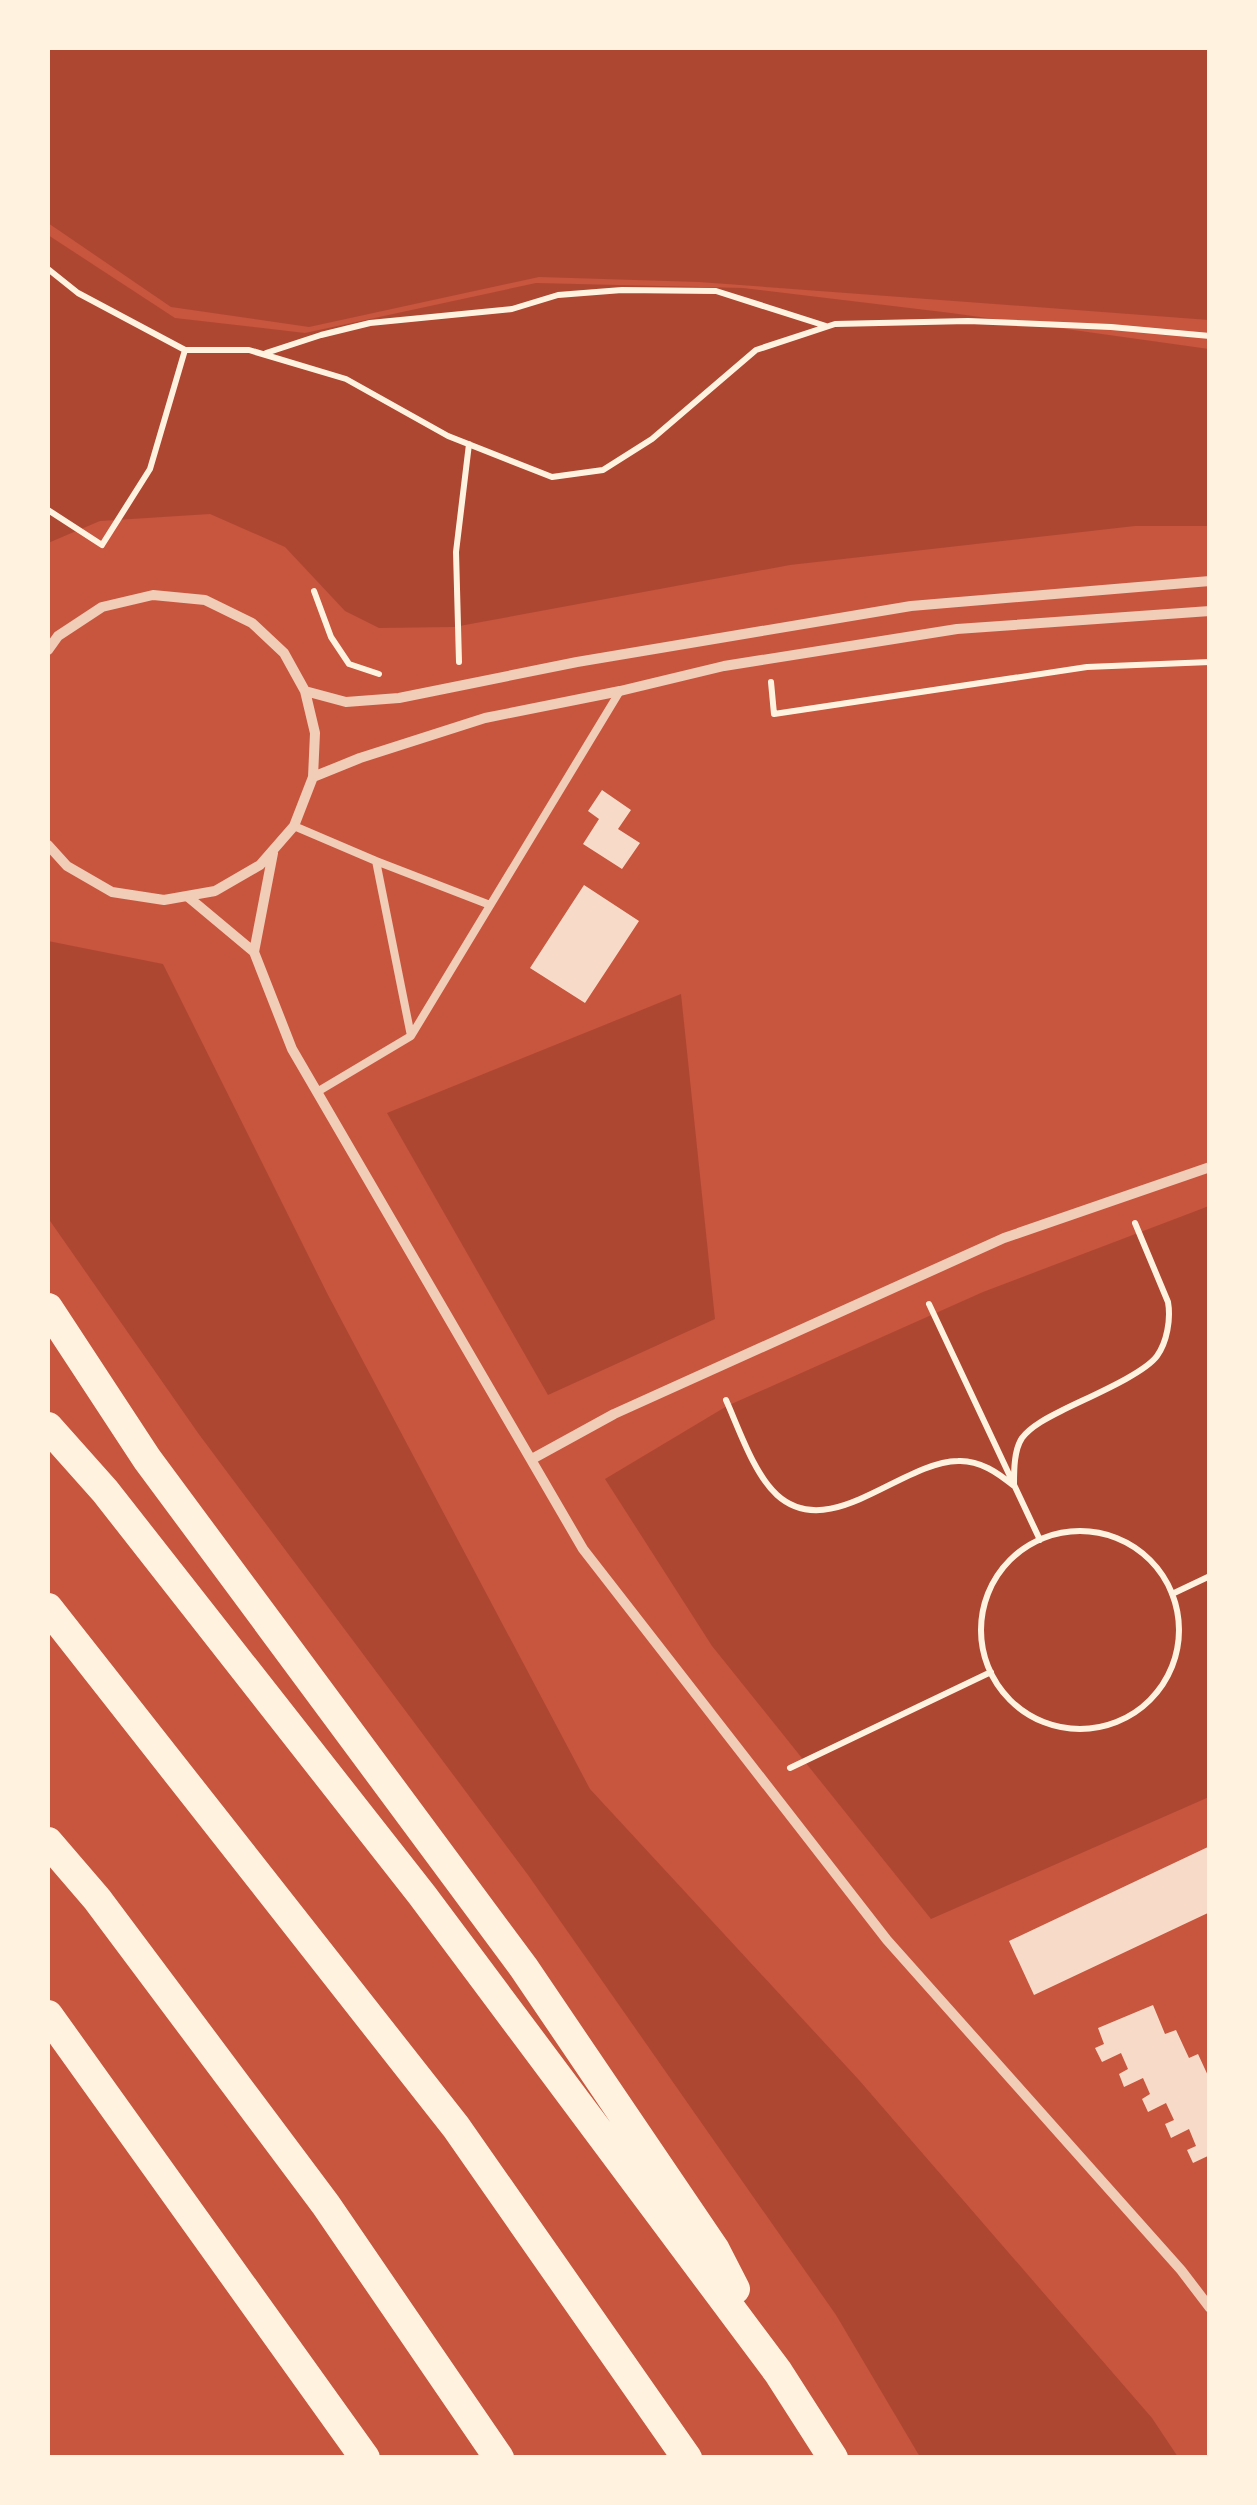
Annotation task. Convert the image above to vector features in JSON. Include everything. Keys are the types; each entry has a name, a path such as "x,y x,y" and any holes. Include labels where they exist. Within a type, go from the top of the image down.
{"highway":[{"path":"48,1308 147,1459 524,1968 715,2250 778,2372"},
{"path":"48,1427 105,1490 422,1896 778,2372 833,2458"},
{"path":"48,1608 456,2127 687,2458"},
{"path":"48,1842 96,1899 326,2205 499,2458"},
{"path":"51,2021 365,2458"}],"street":[{"path":"305,691 346,702 399,698 577,662 911,606 1210,581"},
{"path":"48,650 58,636 102,607 153,595 205,600 252,623 284,653 305,691 316,734 313,777 294,826 260,865 215,891 164,900 112,892 66,866 48,845"},
{"path":"313,777 485,718 724,666 958,630 1210,611"},
{"path":"254,952 273,852"},
{"path":"187,896 254,952 292,1049 583,1549 888,1940 1181,2270 1210,2308"},
{"path":"532,1458 614,1414 1004,1238 1210,1167"}],"lane":[{"path":"317,1092 411,1036 620,691"},
{"path":"294,826 490,905"},
{"path":"376,861 411,1036"}],"path":[{"path":"48,269 78,293 185,350 249,350 346,379 448,436 552,477 603,470 652,440 756,350 836,324 968,321 1210,336"},
{"path":"263,354 370,323 512,309 558,295 622,290 716,291 827,326"},
{"path":"48,510 102,544 150,469 185,350"},
{"path":"460,670 456,552 468,444"},
{"path":"1014,1486 1014,1464 1022,1438 1045,1420 1142,1369 1157,1356 1166,1338 1168,1302 1135,1223"},
{"path":"929,1304 1040,1540"},
{"path":"726,1400 764,1480 784,1501 804,1509 818,1512 840,1507 914,1474 958,1461 993,1470 1014,1486"},
{"path":"1062,1532 1095,1532 1127,1542 1153,1562 1172,1594 1180,1621 1177,1654 1164,1684 1142,1708 1114,1724 1082,1729 1050,1725 1021,1710 998,1687 984,1658 980,1625 988,1593 1005,1564 1040,1540 1062,1532"},
{"path":"1172,1594 1210,1576"},
{"path":"790,1768 992,1672"}],"shaded area":[{"path":"48,48 1209,48 1209,320 699,282 539,277 309,327 171,307 48,223"},
{"path":"48,235 175,318 305,333 536,283 743,288 1209,349 1209,526 1135,526 790,565 454,627 379,628 345,611 285,547 210,514 100,521 48,543"},
{"path":"48,941 163,964 327,1293 590,1789 859,2080 1152,2418 1178,2457 920,2457 836,2315 528,1875 198,1433 48,1218"},
{"path":"681,994 715,1319 548,1395 387,1113"},
{"path":"1209,1206 1209,1797 931,1919 712,1646 605,1479 727,1406 983,1292"}],"building":[{"path":"602,790 631,810 618,829 640,843 622,869 583,844 599,819 588,811"},
{"path":"584,885 639,921 585,1003 530,968"},
{"path":"1210,1846 1210,1912 1034,1995 1009,1941"},
{"path":"1153,2005 1165,2034 1176,2030 1189,2058 1198,2054 1210,2080 1210,2155 1193,2163 1187,2150 1196,2146 1189,2129 1171,2138 1165,2124 1174,2120 1166,2103 1148,2112 1142,2099 1150,2094 1143,2078 1124,2087 1119,2074 1128,2069 1121,2053 1102,2062 1095,2048 1104,2044 1098,2028"}]}
